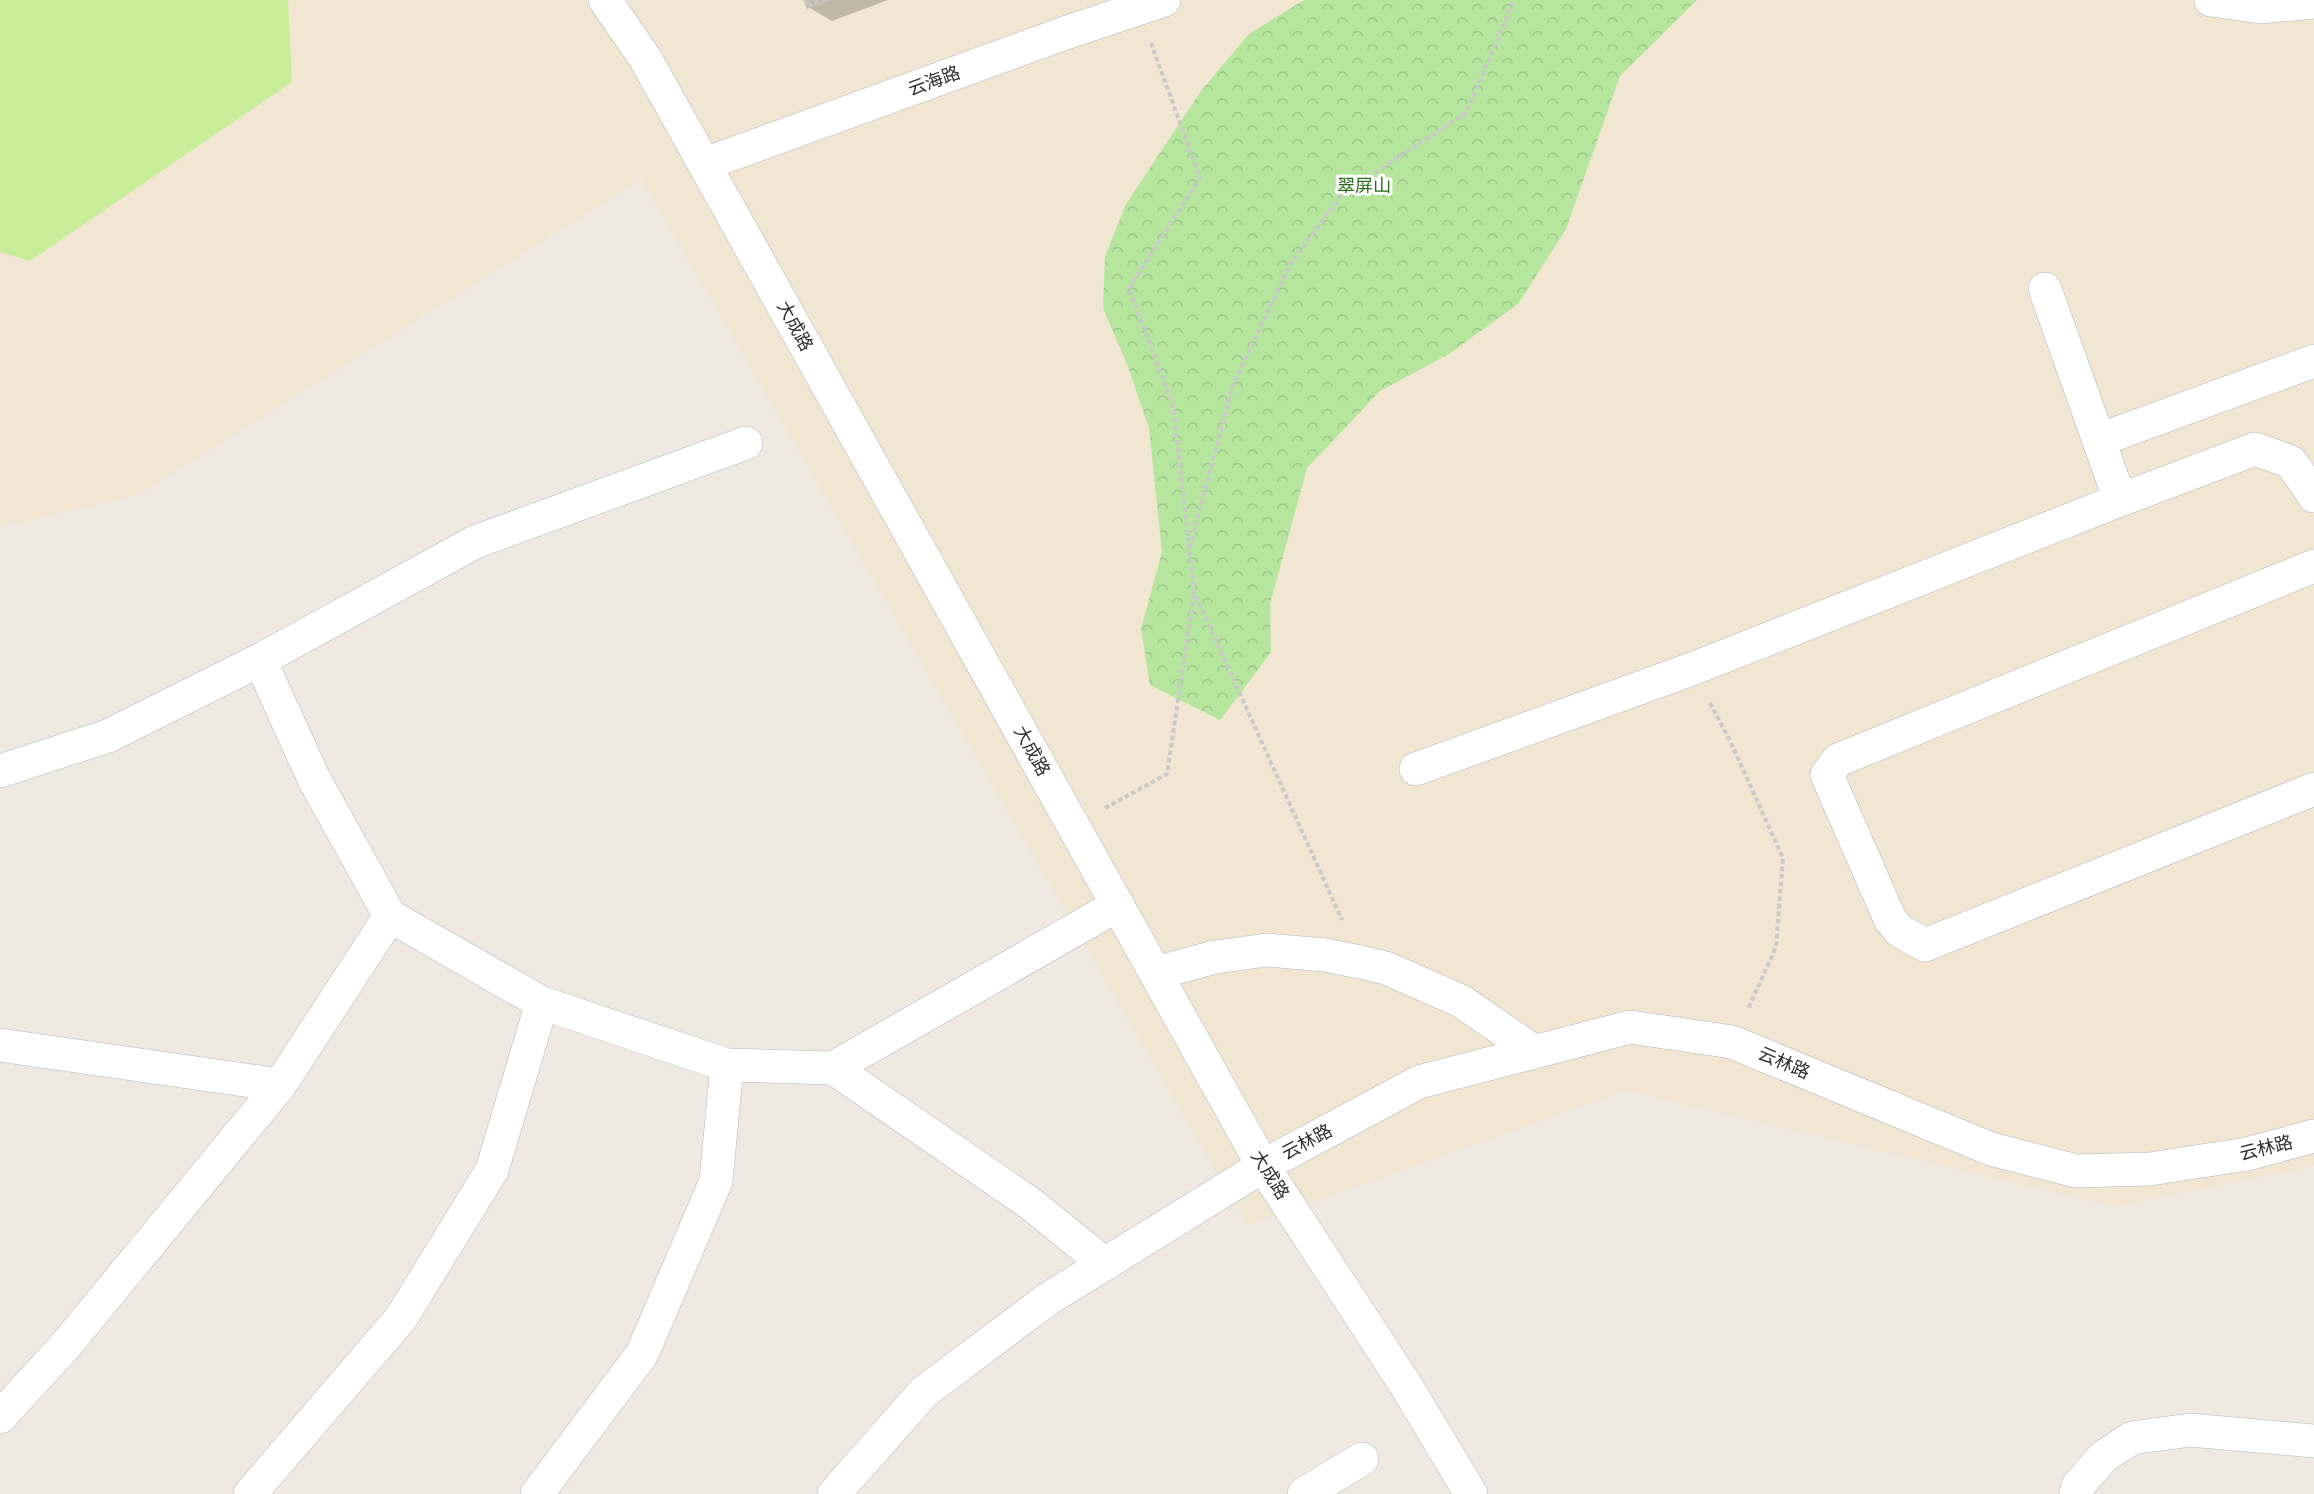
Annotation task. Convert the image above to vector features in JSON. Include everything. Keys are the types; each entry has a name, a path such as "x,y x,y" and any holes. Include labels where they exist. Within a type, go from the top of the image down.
{"street":[{"name":"大成路","path":"605,0 645,58 705,164 1263,1166 1405,1384 1471,1494"},
{"path":"2211,0 2261,7 2314,2"},
{"name":"云海路","path":"705,164 1151,4"},
{"path":"2045,289 2120,500"},
{"path":"2099,440 2314,361"},
{"path":"0,771 108,736 260,660 475,542 746,443"},
{"path":"1416,769 1692,669 2255,449 2291,462 2314,496"},
{"path":"2314,566 1838,760 1827,775 1890,919 1900,931 1925,945 2314,789"},
{"path":"260,660 314,779 390,916 542,1003 727,1065 833,1068 1118,905"},
{"path":"0,1417 66,1345 280,1085 390,916"},
{"path":"1156,973 1215,957 1267,950 1325,955 1360,962 1386,968 1461,1001 1535,1052"},
{"path":"250,1494 401,1318 492,1170 542,1003"},
{"name":"云林路","path":"834,1494 924,1392 1048,1299 1263,1166 1419,1082 1630,1027 1732,1042 1991,1149 2076,1171 2150,1169 2247,1154 2314,1136"},
{"path":"0,1045 280,1085"},
{"path":"537,1494 642,1354 716,1180 727,1065"},
{"path":"833,1068 1032,1204 1105,1264"},
{"path":"2076,1494 2078,1486 2103,1457 2132,1438 2190,1430 2314,1441"},
{"path":"1304,1494 1362,1459"}],"path":[{"path":"1189,550 1233,384 1291,263 1342,194 1466,113 1514,0"},
{"path":"1104,809 1167,774 1194,592 1173,406 1130,288 1200,178 1151,4"},
{"path":"1194,592 1360,962"},
{"path":"1692,669 1731,743 1783,858 1776,947 1732,1042"}],"shaded area":[{"path":"0,0 2314,0 2314,1166 2114,1206 1626,1090 1247,1225 641,179 137,495 0,526"}],"green space":[{"path":"0,0 288,0 292,82 30,261 0,252"},
{"name":"翠屏山","path":"1304,0 1697,0 1620,76 1566,229 1518,304 1449,354 1380,391 1307,468 1270,604 1271,652 1220,720 1150,685 1141,629 1162,552 1149,428 1127,364 1103,308 1105,256 1126,204 1201,91 1249,34"}],"building":[{"path":"804,0 829,0 807,8"}]}
